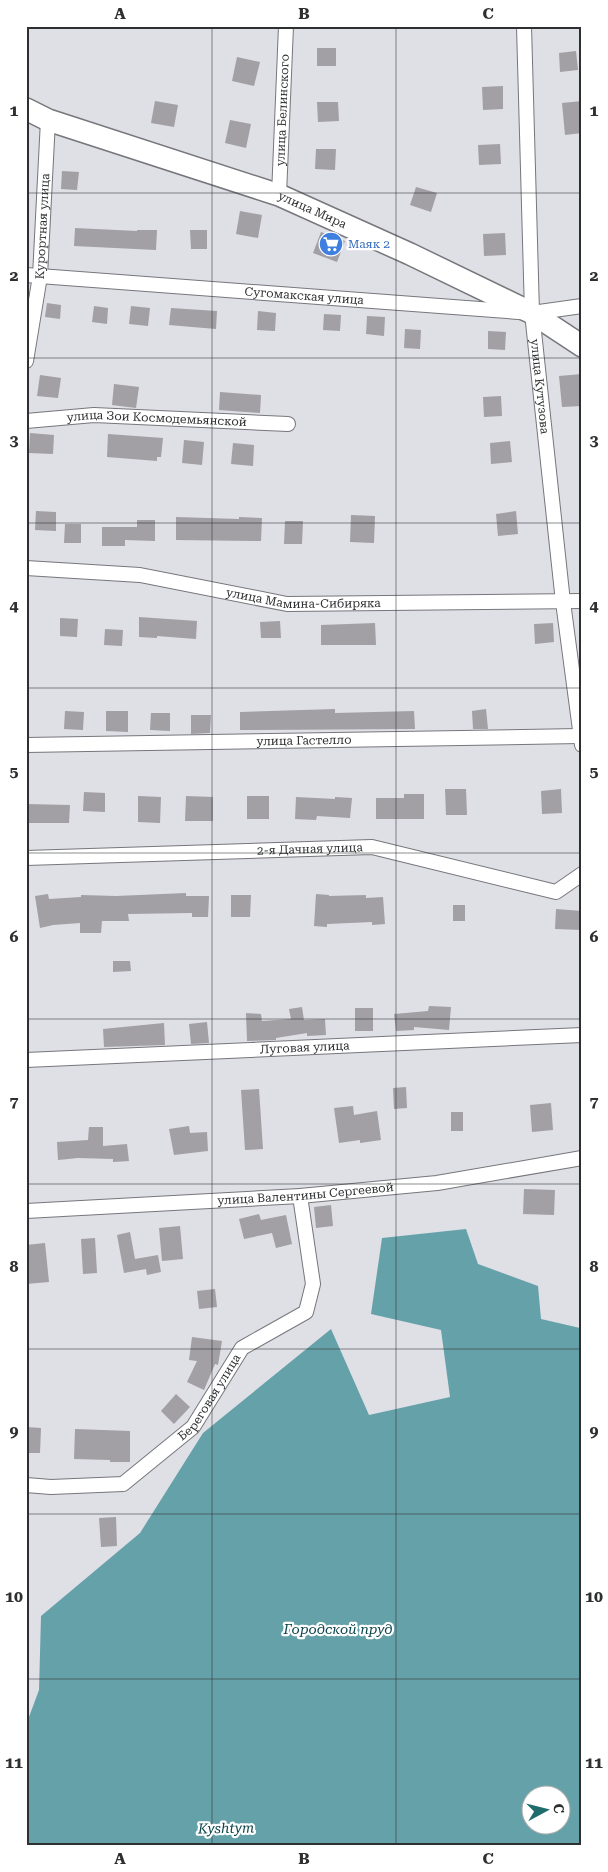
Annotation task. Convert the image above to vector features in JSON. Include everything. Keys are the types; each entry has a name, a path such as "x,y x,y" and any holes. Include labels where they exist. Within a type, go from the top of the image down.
{"main road":[{"name":"улица Мира","path":"26,109 48,120 279,195 410,254 532,313 582,346"}],"street":[{"name":"улица Белинского","path":"279,195 286,26"},
{"name":"улица Кутузова","path":"524,26 532,313 563,602 581,740"},
{"path":"26,117 48,120"},
{"name":"Курортная улица","path":"26,361 48,120"},
{"name":"Сугомакская улица","path":"33,275 532,313 582,306"},
{"name":"улица Зои Космодемьянской","path":"26,421 94,415 288,424"},
{"name":"улица Мамина-Сибиряка","path":"26,568 140,574 287,604 582,601"},
{"name":"улица Гастелло","path":"26,745 581,740"},
{"name":"2-я Дачная улица","path":"26,858 372,847 556,892 582,874"},
{"name":"Луговая улица","path":"26,1060 582,1035"},
{"name":"улица Валентины Сергеевой","path":"26,1211 300,1196 437,1183 582,1158"},
{"name":"Береговая улица","path":"26,1485 51,1487 123,1484 194,1427 242,1348 306,1312 313,1284 300,1196"}],"water":[{"name":"Городской пруд","path":"466,1229 478,1264 538,1286 541,1319 580,1328 582,1342 582,1846 26,1846 26,1725 39,1690 41,1616 140,1533 203,1433 331,1329 369,1415 450,1397 441,1330 371,1314 382,1238"}],"building":[{"path":"317,48 336,48 336,66 317,66"},
{"path":"576,51 578,70 560,72 559,53"},
{"path":"237,57 260,62 254,86 232,81"},
{"path":"503,86 503,109 483,110 482,87"},
{"path":"155,101 178,105 174,127 151,123"},
{"path":"582,101 582,133 565,135 562,103"},
{"path":"317,102 338,102 339,121 318,122"},
{"path":"230,120 251,124 246,148 225,143"},
{"path":"500,144 501,164 479,165 478,145"},
{"path":"316,149 336,149 335,170 315,169"},
{"path":"62,171 79,172 77,190 61,189"},
{"path":"416,187 437,193 431,212 410,205"},
{"path":"240,211 262,215 258,238 236,234"},
{"path":"75,228 157,230 156,250 74,246"},
{"path":"190,230 207,230 207,249 191,249"},
{"path":"321,232 345,241 337,262 313,253"},
{"path":"505,233 506,255 484,256 483,234"},
{"path":"47,303 61,305 60,319 45,317"},
{"path":"94,306 108,308 107,324 92,322"},
{"path":"131,306 150,308 148,326 129,324"},
{"path":"171,308 217,311 216,329 169,325"},
{"path":"258,311 276,313 275,331 257,330"},
{"path":"324,314 341,315 340,331 323,330"},
{"path":"367,316 385,317 384,336 366,334"},
{"path":"405,329 421,330 420,349 404,348"},
{"path":"488,331 506,332 505,350 488,349"},
{"path":"582,374 582,406 562,407 559,376"},
{"path":"40,375 61,378 58,398 37,396"},
{"path":"114,384 139,387 136,408 112,405"},
{"path":"220,392 261,395 260,413 219,410"},
{"path":"501,396 502,416 484,417 483,397"},
{"path":"30,433 54,435 53,454 29,453"},
{"path":"108,434 163,438 161,457 157,457 157,461 107,457"},
{"path":"184,440 204,442 202,465 182,463"},
{"path":"510,441 512,462 491,464 490,443"},
{"path":"233,443 254,445 253,466 231,464"},
{"path":"36,511 56,512 56,531 35,530"},
{"path":"516,511 518,534 498,536 496,514"},
{"path":"351,515 375,516 374,543 350,542"},
{"path":"176,517 262,518 261,541 176,540"},
{"path":"137,520 155,520 155,541 125,540 125,546 102,546 102,527 137,527"},
{"path":"285,521 303,521 302,544 284,544"},
{"path":"65,524 81,524 81,543 64,543"},
{"path":"139,617 197,621 196,639 157,636 157,638 139,637"},
{"path":"60,618 78,619 77,637 60,636"},
{"path":"280,621 281,638 261,638 260,622"},
{"path":"375,623 376,645 321,645 321,625"},
{"path":"553,623 554,642 535,644 534,624"},
{"path":"105,629 123,630 122,646 104,645"},
{"path":"335,709 335,713 414,711 415,729 240,730 240,712"},
{"path":"486,709 488,729 473,729 472,711"},
{"path":"65,711 84,712 83,730 64,729"},
{"path":"106,711 128,711 128,732 106,731"},
{"path":"151,713 170,713 170,731 150,730"},
{"path":"191,715 211,715 210,733 191,734"},
{"path":"445,789 466,789 467,815 446,815"},
{"path":"561,789 562,813 542,814 541,791"},
{"path":"84,792 105,793 105,812 83,811"},
{"path":"404,794 424,794 424,819 376,819 376,798 404,798"},
{"path":"138,796 161,797 160,823 138,822"},
{"path":"186,796 213,797 213,821 185,821"},
{"path":"247,796 269,796 269,819 247,819"},
{"path":"296,797 352,798 350,818 317,816 316,820 295,819"},
{"path":"26,804 70,805 69,823 26,823"},
{"path":"186,893 186,896 209,896 208,917 192,917 192,913 128,914 129,921 102,921 101,933 80,933 80,923 40,928 35,896 48,894 49,899 81,897 81,895 116,896"},
{"path":"316,894 329,896 366,895 366,898 383,897 385,924 372,925 372,922 327,924 327,927 314,926"},
{"path":"231,895 251,895 250,917 231,917"},
{"path":"453,905 465,905 465,921 453,921"},
{"path":"556,909 582,911 582,930 555,929"},
{"path":"113,961 130,961 131,971 113,972"},
{"path":"429,1006 451,1007 449,1030 414,1027 414,1030 396,1031 394,1014 428,1011"},
{"path":"302,1007 304,1020 325,1019 326,1035 307,1036 307,1033 276,1038 276,1040 247,1041 246,1013 261,1014 262,1021 291,1019 289,1009"},
{"path":"355,1008 373,1008 373,1031 355,1031"},
{"path":"207,1022 209,1043 191,1044 189,1024"},
{"path":"164,1023 165,1045 104,1047 103,1029"},
{"path":"406,1087 407,1108 394,1109 393,1088"},
{"path":"259,1089 263,1149 245,1150 241,1090"},
{"path":"551,1103 553,1130 532,1132 530,1105"},
{"path":"353,1106 354,1115 377,1111 381,1140 339,1143 334,1108"},
{"path":"451,1112 463,1112 463,1131 451,1131"},
{"path":"189,1126 190,1133 207,1132 208,1151 174,1155 169,1129"},
{"path":"89,1127 103,1127 103,1146 127,1144 129,1161 113,1162 113,1159 78,1158 58,1160 57,1142 88,1140"},
{"path":"524,1189 555,1190 554,1215 523,1214"},
{"path":"331,1205 333,1226 316,1228 314,1207"},
{"path":"259,1214 261,1220 286,1215 292,1244 276,1248 272,1233 244,1239 239,1219"},
{"path":"180,1226 183,1259 162,1261 159,1228"},
{"path":"130,1232 135,1259 158,1255 161,1272 147,1275 146,1269 124,1273 117,1235"},
{"path":"95,1238 97,1273 83,1274 81,1239"},
{"path":"45,1243 49,1282 26,1284 26,1245"},
{"path":"215,1289 217,1307 199,1309 197,1291"},
{"path":"192,1337 222,1341 218,1365 215,1364 204,1390 187,1382 197,1361 189,1360"},
{"path":"176,1394 190,1407 174,1424 161,1411"},
{"path":"26,1427 41,1428 40,1453 26,1453"},
{"path":"75,1429 130,1431 130,1462 74,1459"},
{"path":"116,1517 117,1546 101,1547 99,1518"}],"place":[{"name":"Маяк 2","path":"331,244"}],"water label":[{"name":"Kyshtym","path":"226,1828"}]}
